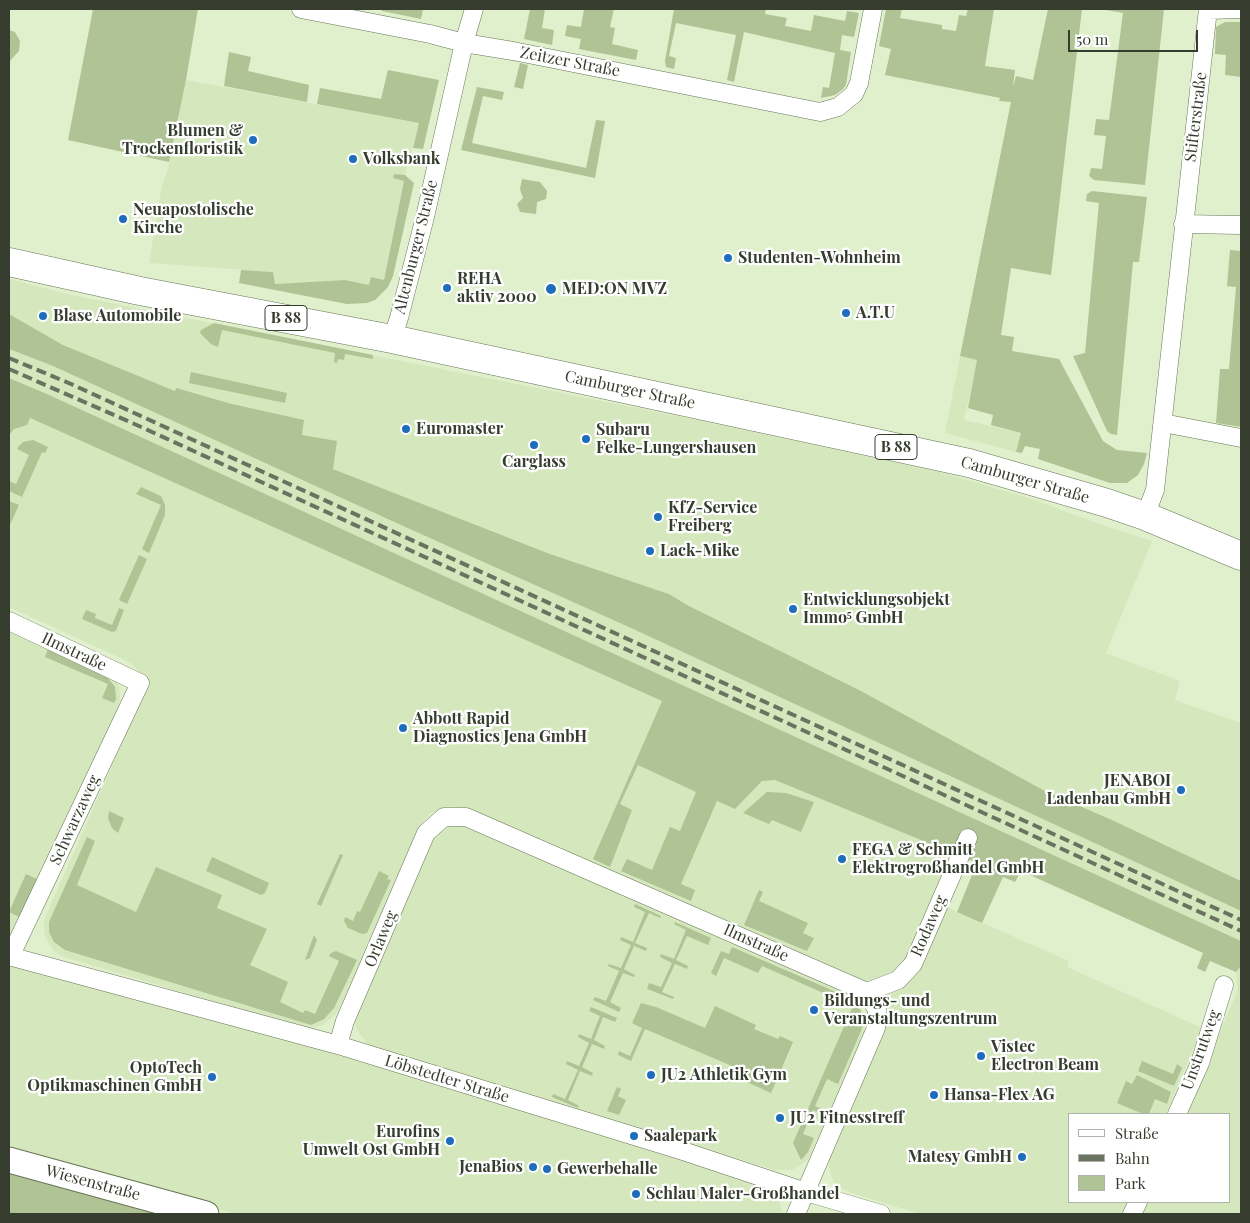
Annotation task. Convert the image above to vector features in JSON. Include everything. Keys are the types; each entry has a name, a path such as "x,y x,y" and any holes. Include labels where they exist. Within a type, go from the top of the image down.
{"main road":[{"name":"Camburger Straße","path":"9,262 140,291 392,339 951,459 1108,503 1145,516 1241,556"}],"street":[{"name":"Zeitzer Straße","path":"302,9 810,111 830,110 838,107 854,94 859,82 873,9"},
{"name":"Altenburger Straße","path":"392,339 425,217 464,43 474,9"},
{"name":"Stifterstraße","path":"1145,516 1155,490 1208,9 1241,9"},
{"path":"1184,224 1241,225"},
{"path":"1163,423 1241,438"},
{"name":"Ilmstraße","path":"9,621 140,683"},
{"name":"Schwarzaweg","path":"10,956 140,683"},
{"name":"Ilmstraße","path":"426,833 444,817 466,817 867,992"},
{"name":"Orlaweg","path":"338,1045 346,1021 426,833"},
{"name":"Rodaweg","path":"867,992 898,980 913,964 968,838"},
{"name":"Löbstedter Straße","path":"10,956 338,1045 881,1214"},
{"name":"Unstrutweg","path":"1177,1113 1200,1063 1224,985"},
{"path":"796,1214 876,1028 877,1010 867,992"},
{"name":"Wiesenstraße","path":"9,1160 206,1214"}],"shaded area":[{"path":"186,80 419,123 405,175 384,280 369,285 345,280 275,284 273,272 149,263 162,185 168,169"},
{"path":"9,279 76,296 707,422 944,473 1032,499 1152,541 1106,653 1180,681 1175,700 1241,723 1241,881 1112,820 1045,791 669,594 550,554 333,469 175,391 63,345 9,314"},
{"path":"9,349 53,366 631,628 1241,911 1241,941 9,378"},
{"path":"960,356 978,360 964,420 1022,433 1016,452 945,433"},
{"path":"9,409 962,833 912,955 897,972 873,982 861,979 482,815 455,806 445,807 430,814 418,829 343,1002 335,1015 323,1025 308,1028 299,1027 58,954 53,950 45,937 44,920 136,711 140,674 132,664 125,660 9,607"},
{"path":"9,627 115,679 119,687 120,696 119,706 27,917 13,934 9,936"},
{"path":"462,826 856,997 865,1017 864,1034 809,1158 792,1170 774,1170 452,1073 369,1046 357,1030 355,1021 357,1009 430,841 447,827"},
{"path":"944,906 1069,961 1067,967 1202,1028 1166,1113 1068,1113 1068,1203 1128,1203 1122,1214 920,1214 851,1193 837,1186 829,1168 829,1155 883,1012 885,1002 895,989"},
{"path":"9,959 184,1008 769,1187 775,1193 780,1203 782,1214 236,1214 9,1151"},
{"path":"1241,966 1241,1214 1140,1214 1145,1203 1230,1203 1230,1113 1184,1113 1238,989 1236,972"}],"green space":[{"path":"93,9 198,9 169,162 68,140"},
{"path":"382,9 423,9 421,19 382,11"},
{"path":"530,9 545,9 542,28 554,30 552,45 524,39"},
{"path":"584,9 614,9 610,27 615,28 612,44 638,50 636,60 579,49 581,39 565,36 567,25 581,27"},
{"path":"674,9 766,9 765,14 787,18 785,26 811,31 814,15 845,21 847,11 859,13 854,37 842,35 840,50 851,52 846,85 835,95 821,98 823,87 829,88 835,53 744,32 734,82 727,80 736,35 676,23 669,56 676,58 674,69 666,67 665,61"},
{"path":"886,9 902,9 900,18 942,25 942,29 956,31 959,15 966,16 968,9 994,9 985,66 1015,70 1013,87 1016,76 1033,80 1048,9 1082,9 1051,275 1011,268 1001,335 1014,337 1012,351 1059,359 1103,441 1117,450 1147,453 1138,475 1127,483 1110,483 1038,459 1040,449 1025,446 1022,453 1016,452 1021,433 991,425 993,415 968,408 977,360 960,356 1011,102 999,101 1000,98 885,75 891,49 879,46"},
{"path":"1100,9 1164,9 1145,185 1094,180 1089,176 1091,168 1102,169 1106,136 1094,135 1096,119 1109,120 1123,13"},
{"path":"1225,22 1241,22 1241,77 1225,75 1226,55 1215,54 1216,27"},
{"path":"9,30 15,32 20,41 19,51 9,62"},
{"path":"229,52 251,57 248,71 309,85 307,102 224,86"},
{"path":"520,63 528,65 523,89 514,87"},
{"path":"388,70 439,80 423,149 413,148 419,123 317,104 320,88 381,99"},
{"path":"477,87 504,92 502,100 483,96 472,143 586,168 596,120 605,121 595,178 461,150"},
{"path":"394,174 405,175 414,183 393,276 388,287 375,300 367,303 347,304 239,283 241,270 273,272 275,284 345,280 369,285 371,277 384,280 404,181 393,178"},
{"path":"522,179 540,182 547,191 546,199 537,202 536,214 520,212 517,204 523,198 520,189"},
{"path":"1092,191 1147,197 1139,262 1133,262 1117,435 1107,431 1073,356 1085,353 1099,203 1086,201 1087,194"},
{"path":"1230,250 1241,251 1241,427 1216,423 1220,369 1229,369 1236,287 1227,286"},
{"path":"9,314 63,345 175,391 176,388 232,404 304,420 302,435 337,441 333,469 550,554 669,594 689,606 859,690 1045,791 1112,820 1241,881 1241,911 631,628 53,366 9,349"},
{"path":"214,323 373,355 373,359 345,354 344,360 338,359 337,363 334,362 335,353 222,330 218,347 211,344 200,333 201,330"},
{"path":"191,372 287,393 285,403 189,383"},
{"path":"9,378 1241,941 1241,966 1236,972 1210,961 1205,972 1197,968 1203,953 1021,871 1015,882 1003,877 982,923 957,912 977,863 775,780 762,781 735,809 717,801 681,884 695,890 691,901 621,871 627,859 652,870 670,827 680,831 696,792 638,765 620,804 632,810 610,867 593,859 662,701 30,418 27,425 14,429 9,435"},
{"path":"33,440 48,447 45,453 42,452 22,497 9,491 9,481 16,484 29,455 17,449 23,442"},
{"path":"141,487 161,496 165,505 165,515 149,553 142,549 161,505 136,494"},
{"path":"9,501 19,505 9,527"},
{"path":"139,555 147,559 127,604 119,600"},
{"path":"119,608 124,610 116,631 112,632 82,619 86,610 96,614 95,618 112,625"},
{"path":"48,649 107,677 115,687 116,699 114,703 102,698 108,684 45,657"},
{"path":"767,792 786,793 814,802 801,832 772,820 769,824 743,813"},
{"path":"109,811 124,818 118,833 112,828 108,818"},
{"path":"87,837 95,841 77,885 136,912 156,867 222,895 217,908 267,929 250,965 288,982 280,1002 303,1013 305,1010 315,1014 339,961 329,956 331,953 336,951 357,960 334,1008 324,1019 311,1025 65,950 54,942 49,932 49,922"},
{"path":"340,854 343,855 321,906 317,904"},
{"path":"212,857 269,883 265,893 261,895 206,871"},
{"path":"379,871 389,876 387,879 391,880 367,933 362,934 348,928 344,921 345,917 353,921 357,911 360,912"},
{"path":"26,874 39,880 23,919 9,912"},
{"path":"759,890 763,892 759,901 808,923 803,933 814,938 807,951 744,925"},
{"path":"635,904 661,916 660,918 649,913 635,943 647,948 646,951 634,946 624,969 635,975 634,977 623,973 610,1002 621,1008 619,1012 593,1000 595,997 606,1001 619,971 608,966 609,964 621,968 631,945 620,940 621,937 633,942 645,912 634,907"},
{"path":"675,922 711,938 708,945 687,936 676,960 688,966 687,969 675,964 662,992 674,997 673,999 647,989 649,983 661,987 672,963 660,957 661,954 674,959 686,930 674,924"},
{"path":"314,935 317,940 310,958 305,960"},
{"path":"732,947 850,998 861,1011 863,1024 861,1031 838,1084 827,1079 815,1106 826,1111 824,1115 813,1110 803,1134 814,1138 808,1152 801,1160 793,1143 853,1006 762,966 758,973 724,958 716,976 711,973 721,951 729,954"},
{"path":"641,1003 656,1007 705,1028 715,1006 756,1025 754,1029 778,1039 780,1036 793,1042 771,1093 736,1077 739,1069 645,1029 631,1061 618,1055 619,1051 630,1056 642,1028 632,1023"},
{"path":"591,1007 617,1018 615,1022 603,1017 594,1040 605,1046 604,1049 592,1044 582,1067 593,1073 592,1076 580,1071 568,1100 579,1106 578,1108 552,1097 553,1094 565,1099 578,1070 566,1064 567,1061 579,1066 589,1043 578,1037 579,1034 591,1039 600,1016 589,1011"},
{"path":"1142,1061 1173,1074 1177,1064 1182,1068 1174,1086 1138,1071"},
{"path":"1137,1075 1171,1092 1167,1104 1155,1099 1149,1113 1141,1113 1117,1103 1126,1081 1132,1084"},
{"path":"617,1087 621,1089 618,1096 626,1100 619,1115 607,1111"},
{"path":"9,1171 166,1214 9,1214"}],"railway":[{"path":"9,358 71,384 1241,920"},
{"path":"9,369 139,426 1241,931"}],"place":[{"name":"Blumen & Trockenfloristik","path":"253,140"},
{"name":"Volksbank","path":"353,159"},
{"name":"Neuapostolische Kirche","path":"123,219"},
{"name":"Studenten-Wohnheim","path":"728,258"},
{"name":"REHA aktiv 2000","path":"447,288"},
{"name":"MED:ON MVZ","path":"551,289"},
{"name":"A.T.U","path":"846,313"},
{"name":"Blase Automobile","path":"43,316"},
{"name":"Euromaster","path":"406,429"},
{"name":"Subaru Felke-Lungershausen","path":"586,439"},
{"name":"Carglass","path":"534,445"},
{"name":"KfZ-Service Freiberg","path":"658,517"},
{"name":"Lack-Mike","path":"650,551"},
{"name":"Entwicklungsobjekt Immo⁵ GmbH","path":"793,609"},
{"name":"Abbott Rapid Diagnostics Jena GmbH","path":"403,728"},
{"name":"JENABOI Ladenbau GmbH","path":"1181,790"},
{"name":"FEGA & Schmitt Elektrogroßhandel GmbH","path":"842,859"},
{"name":"Bildungs- und Veranstaltungszentrum","path":"814,1010"},
{"name":"Vistec Electron Beam","path":"981,1056"},
{"name":"JU2 Athletik Gym","path":"651,1075"},
{"name":"OptoTech Optikmaschinen GmbH","path":"212,1077"},
{"name":"Hansa-Flex AG","path":"934,1095"},
{"name":"JU2 Fitnesstreff","path":"780,1118"},
{"name":"Saalepark","path":"634,1136"},
{"name":"Eurofins Umwelt Ost GmbH","path":"450,1141"},
{"name":"Matesy GmbH","path":"1022,1157"},
{"name":"JenaBios","path":"533,1167"},
{"name":"Gewerbehalle","path":"547,1169"},
{"name":"Schlau Maler-Großhandel","path":"636,1194"}]}
